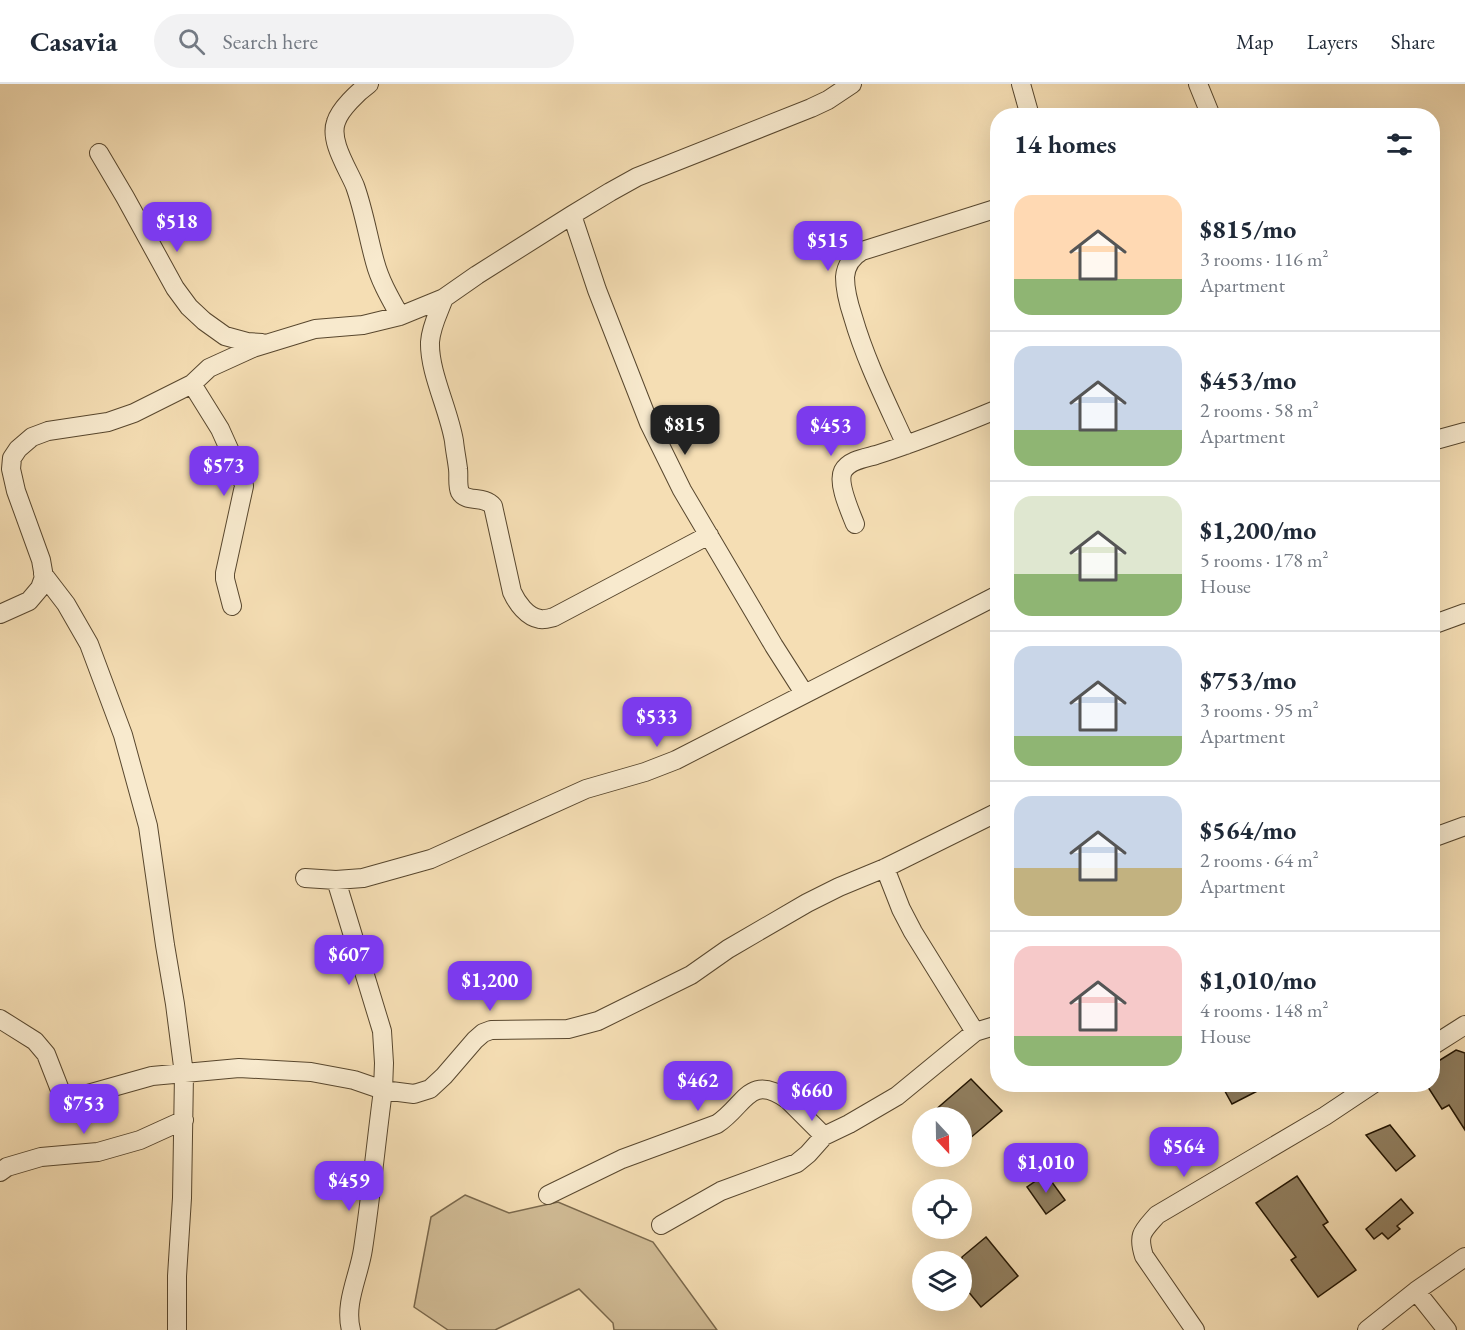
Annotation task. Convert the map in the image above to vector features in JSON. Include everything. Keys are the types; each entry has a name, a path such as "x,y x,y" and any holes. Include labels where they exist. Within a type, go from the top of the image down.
{"street":[{"path":"369,84 340,113 335,129 338,150 356,187 375,263 383,286 400,316"},
{"path":"0,614 29,601 40,588 43,574 41,560 16,491 11,469 12,458 18,449 32,437 48,431 108,422 134,413 192,384 209,368 253,348 315,329 363,325 400,316 444,298 572,215 637,177 811,108 852,84"},
{"path":"1021,84 1028,108"},
{"path":"1198,84 1208,108"},
{"path":"99,153 189,307 225,336 267,344"},
{"path":"906,445 860,342 848,302 845,277 847,268 855,255 862,251 990,211"},
{"path":"572,215 597,290 649,423 682,490 804,693"},
{"path":"444,298 432,328 430,342 433,363 453,435 459,471 459,489 465,497 484,500 493,506 516,602 533,616 542,620 554,617 709,535"},
{"path":"192,384 220,429 243,478 243,492 225,573 232,606"},
{"path":"855,524 842,486 842,475 848,465 990,412"},
{"path":"1440,439 1465,432"},
{"path":"43,574 66,604 89,644 123,735 148,826 184,1074 177,1330"},
{"path":"305,878 336,880 363,878 431,859 586,789 645,772 676,760 990,599"},
{"path":"1440,622 1465,613"},
{"path":"0,1019 35,1041 46,1054 62,1095 68,1099 152,1076 239,1068 311,1072 354,1080 383,1090 414,1094 430,1089 483,1033 491,1030 568,1029 598,1021 691,975 807,903 885,868 990,816"},
{"path":"1440,835 1465,826"},
{"path":"885,868 900,909 975,1032"},
{"path":"336,880 382,1031 384,1063 383,1090 363,1251 351,1293 349,1323 351,1330"},
{"path":"1440,1041 1465,1024"},
{"path":"661,1225 721,1191 797,1163 824,1136 897,1096 975,1032 990,1027"},
{"path":"548,1195 622,1159 717,1124 726,1118 747,1095 760,1089 769,1090 788,1100 824,1136"},
{"path":"1195,1330 1144,1256 1140,1244 1143,1230 1157,1215 1325,1116 1361,1092"},
{"path":"0,1172 7,1167 41,1156 98,1152 141,1140 184,1120"},
{"path":"1367,1330 1416,1291 1465,1257"},
{"path":"1416,1291 1447,1330"}],"shaded area":[{"path":"465,1195 509,1213 558,1202 653,1242 717,1330 614,1330 613,1323 579,1289 495,1330 448,1330 414,1307 431,1217"}],"building":[{"path":"1456,1050 1465,1053 1465,1130 1449,1105 1442,1109 1431,1092 1440,1092 1440,1060"},
{"path":"971,1079 1002,1111 972,1136 972,1107 939,1107"},
{"path":"1225,1092 1255,1092 1232,1104"},
{"path":"1390,1125 1415,1156 1396,1171 1366,1135"},
{"path":"1046,1174 1065,1200 1046,1214 1027,1187"},
{"path":"1297,1176 1328,1222 1323,1225 1356,1270 1318,1297 1291,1260 1296,1257 1256,1203"},
{"path":"1401,1199 1413,1213 1397,1226 1400,1229 1388,1239 1382,1233 1374,1239 1366,1229"},
{"path":"986,1237 1018,1276 981,1307 972,1296 972,1251 969,1251"}]}
